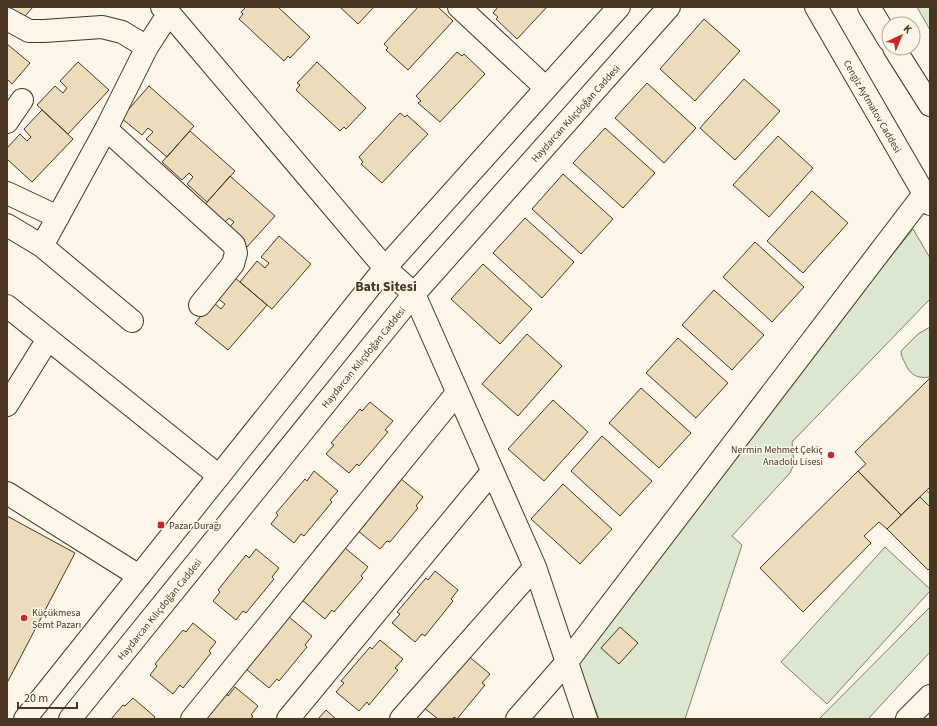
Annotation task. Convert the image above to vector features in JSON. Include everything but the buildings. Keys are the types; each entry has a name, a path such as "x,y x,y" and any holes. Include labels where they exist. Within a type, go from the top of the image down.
{"street":[{"path":"459,7 546,88"},
{"path":"25,719 385,268 619,7"},
{"name":"Haydarcan Kılıçdoğan Caddesi","path":"70,719 414,294 669,7"},
{"name":"Cengiz Aytmatov Caddesi","path":"816,7 927,199"},
{"path":"869,7 881,27"},
{"path":"42,246 106,129 165,10 385,268 414,294 534,567 586,719"},
{"path":"7,19 29,31 102,27 122,32 147,48"},
{"path":"899,56 930,105"},
{"path":"7,122 22,100"},
{"path":"106,129 234,245 236,253 233,264 200,306"},
{"path":"7,193 58,217"},
{"path":"517,719 566,663 927,199"},
{"path":"7,225 42,246 132,321"},
{"path":"7,306 219,476"},
{"path":"7,405 48,339"},
{"path":"192,719 457,393"},
{"path":"288,719 492,472"},
{"path":"7,493 139,576"},
{"path":"401,719 534,567"},
{"path":"907,719 930,696"}],"green space":[{"path":"917,7 930,7 930,30"},
{"path":"913,229 930,258 930,299 792,442 794,464 790,473 732,536 742,545 685,719 599,719 573,651"},
{"path":"930,327 930,377 918,377 909,371 902,357 901,351 918,334"},
{"path":"926,490 930,494 930,507 920,497"},
{"path":"885,547 930,589 930,591 827,704 781,662"},
{"path":"930,607 930,652 868,719 819,719"}],"place":[{"name":"Nermin Mehmet Çekiç Anadolu Lisesi","path":"831,455"},
{"name":"Pazar Durağı","path":"161,525"},
{"name":"Küçükmesa Semt Pazarı","path":"24,618"}],"district":[{"name":"Batı Sitesi","path":"386,286"}]}
